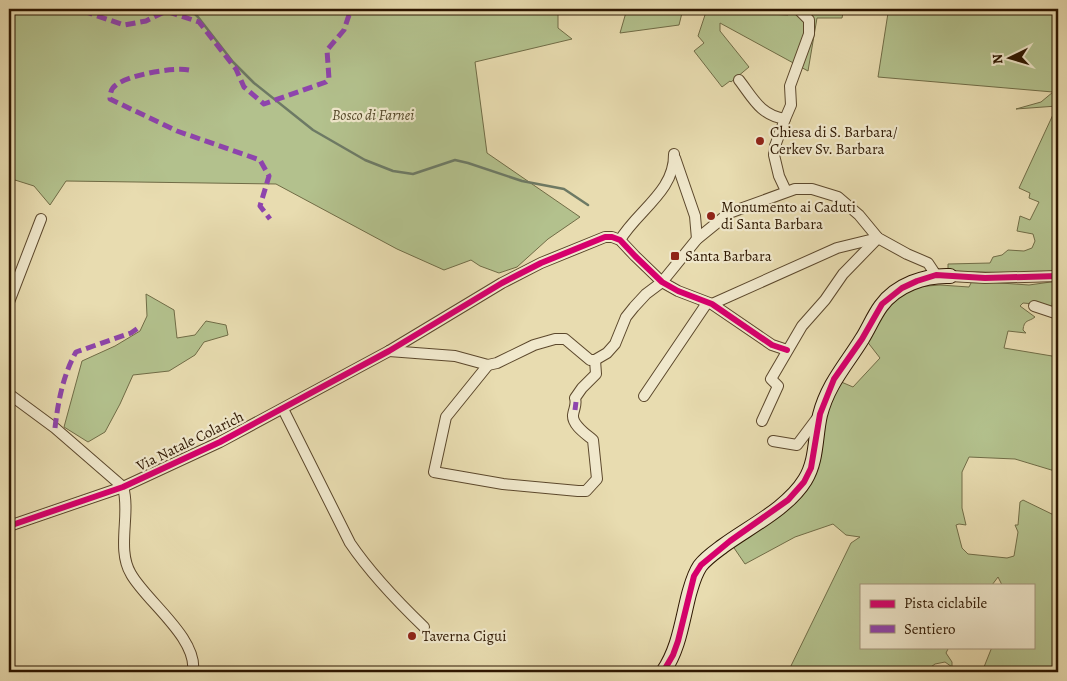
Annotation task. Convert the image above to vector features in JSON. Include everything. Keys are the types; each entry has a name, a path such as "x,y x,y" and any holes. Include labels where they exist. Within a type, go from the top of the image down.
{"street":[{"path":"786,191 779,176 774,154 784,119 792,106 790,86 809,34 809,20 798,9"},
{"path":"738,80 764,112 773,117 784,119"},
{"path":"698,239 690,198 674,154 673,166 663,189 634,220 620,240 662,282 678,291 710,303 772,346 787,350"},
{"path":"389,351 455,356 488,365 497,364 534,344 565,339 584,356 590,360 595,360 607,353 615,344 626,318 634,307 646,294 662,282 698,239 729,212 786,191 812,188 838,197 859,215 878,238 928,263 943,276"},
{"path":"9,302 41,219"},
{"name":"Via Natale Colarich","path":"9,526 123,487 220,442 389,351 502,283 541,264 605,238 612,237 620,240"},
{"path":"644,396 710,303 837,248 878,238"},
{"path":"762,421 778,386 771,379 802,326 825,300 843,274 878,238"},
{"path":"663,672 676,648 694,576 701,565 788,500 804,482 812,468 820,414 829,382 862,339 882,304 902,288 917,281 943,276 985,278 1058,276"},
{"path":"1034,306 1058,314"},
{"path":"488,365 446,417 434,472 502,484 578,491 586,490 597,479 593,440 574,422 573,415 575,398 596,374 595,360"},
{"name":"Via Natale Colarich","path":"9,394 55,428 123,487 127,498 124,546 130,573 184,640 190,651 193,672"},
{"path":"283,409 354,549 379,581 424,626"},
{"path":"774,441 798,446 820,414"}],"green space":[{"name":"Bosco di Farnei","path":"9,9 558,9 558,28 572,39 475,62 487,153 580,217 548,239 517,267 499,273 480,266 471,260 444,270 397,249 276,184 66,181 50,205 34,186 15,180 9,195"},
{"path":"627,9 683,9 679,25 620,33"},
{"path":"707,9 757,9 768,14 788,15 788,9 1058,9 1058,271 1015,273 948,271 948,264 990,263 993,257 1002,255 1008,250 1024,251 1032,248 1035,241 1033,234 1017,231 1020,216 1030,220 1039,202 1029,198 1030,193 1019,188 1057,106 1016,109 1041,102 1053,92 878,77 888,13 843,13 842,18 817,18 808,71 720,23 720,31 749,67 722,87 694,51 704,43 698,36"},
{"path":"972,281 1029,285 1058,281 1058,291 1053,296 1052,306 1047,310 1035,304 1023,303 1020,306 1035,317 1024,324 1023,330 1026,333 1008,331 1004,348 1058,357 1058,385 1056,388 1058,395 1058,472 1015,459 969,457 962,472 962,508 966,525 956,525 962,548 968,554 1007,558 1014,556 1018,532 1015,525 1018,525 1020,502 1023,500 1058,517 1058,672 982,672 992,648 1034,648 1034,584 1002,584 998,577 993,584 860,584 860,648 948,648 946,653 952,662 952,667 945,662 935,664 924,672 788,672 851,543 860,537 846,535 833,524 795,537 745,564 732,545 792,500 839,381 853,387 880,358 866,340 888,303 915,287 940,285 969,287"},
{"path":"146,294 174,310 177,338 195,335 206,321 226,325 228,335 204,342 195,355 169,371 133,375 105,432 88,442 64,427 82,361 115,346 140,331 147,316"}],"waterway":[{"path":"190,9 233,62 254,83 313,130 365,160 393,171 413,174 455,160 522,181 564,189 588,205"}],"marked path":[{"path":"84,9 89,13 124,25 146,21 166,11 199,22 236,69 244,87 264,104 326,82 329,79 327,50 344,30 351,9"},
{"path":"189,70 162,71 130,78 114,86 110,99 177,131 260,160 269,176 260,206 270,219"},
{"path":"55,428 62,389 76,352 131,333 138,328"},
{"path":"575,410 576,402"}],"cycle path":[{"path":"9,526 123,487 220,442 389,351 502,283 541,263 605,237 620,240 662,282 678,291 712,304 772,345 787,350"},
{"path":"663,672 673,655 678,641 694,576 701,565 730,541 788,500 804,482 811,468 820,414 834,379 862,339 882,304 902,288 936,275 985,278 1058,276"}],"place":[{"name":"Chiesa di S. Barbara/ Cerkev Sv. Barbara","path":"760,141"},
{"name":"Monumento ai Caduti di Santa Barbara","path":"711,216"},
{"name":"Santa Barbara","path":"675,256"},
{"name":"Taverna Cigui","path":"412,636"}]}
